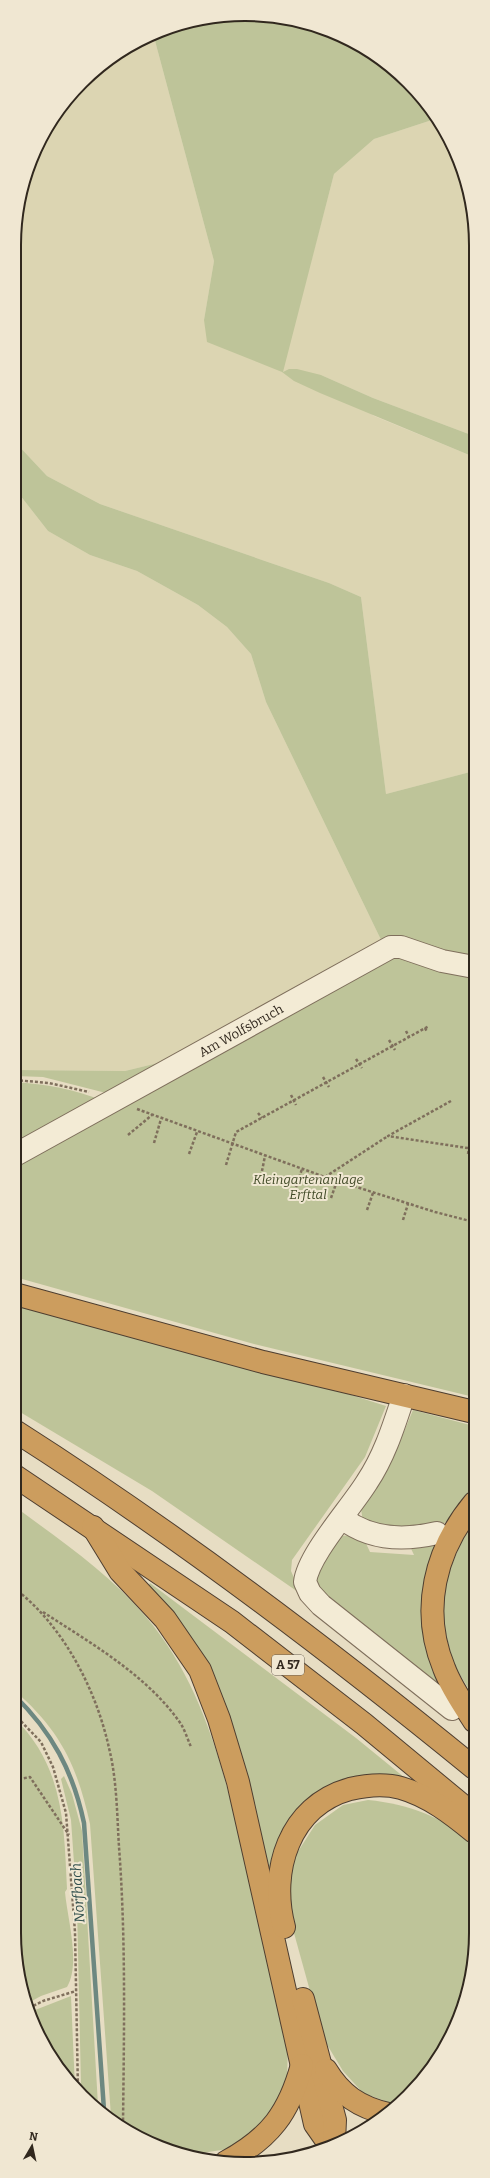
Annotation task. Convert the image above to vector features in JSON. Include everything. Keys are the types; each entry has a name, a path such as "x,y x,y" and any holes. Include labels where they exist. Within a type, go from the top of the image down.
{"highway":[{"path":"21,1296 255,1360 469,1411"},
{"name":"A 57","path":"21,1435 92,1481 253,1595 386,1697 469,1764"},
{"name":"A 57","path":"21,1481 93,1527 232,1622 364,1724 469,1811"},
{"path":"469,1509 456,1526 441,1558 432,1600 434,1637 443,1668 469,1712"},
{"path":"93,1527 120,1571 165,1619 200,1670 219,1719 238,1782 309,2055 335,2120 334,2139"},
{"path":"327,2141 315,2124 309,2055 282,1918 278,1884 284,1854 294,1830 313,1808 339,1792 365,1785 383,1785 401,1788 427,1798 469,1828"},
{"path":"309,2055 324,2067 342,2092 364,2107 380,2112"},
{"path":"234,2157 258,2142 276,2123 292,2096 309,2055"}],"lane":[{"name":"Am Wolfsbruch","path":"21,1152 391,947 401,947 442,960 469,966"},
{"path":"404,1395 384,1451 368,1482 310,1564 305,1582 310,1593 321,1605 452,1709"},
{"path":"342,1518 355,1528 374,1536 397,1538 420,1537 437,1533"}],"path":[{"path":"226,1165 236,1132 429,1026"},
{"path":"425,1028 427,1032"},
{"path":"406,1031 409,1037"},
{"path":"389,1040 395,1050"},
{"path":"356,1059 362,1068"},
{"path":"324,1077 329,1087"},
{"path":"21,1081 62,1085 113,1100 232,1145 325,1177 408,1204 469,1221"},
{"path":"291,1095 296,1105"},
{"path":"325,1177 388,1136 451,1101"},
{"path":"258,1113 262,1118"},
{"path":"128,1135 152,1115"},
{"path":"154,1143 161,1119"},
{"path":"189,1154 197,1132"},
{"path":"388,1136 469,1148 468,1154"},
{"path":"261,1176 265,1156"},
{"path":"296,1187 302,1169"},
{"path":"331,1198 337,1181"},
{"path":"367,1210 372,1192"},
{"path":"403,1220 408,1204"},
{"path":"21,1594 41,1611 116,1660 150,1689 181,1725 191,1747"},
{"path":"41,1611 73,1656 94,1701 109,1748 115,1792 124,1941 123,2120"},
{"path":"21,1721 41,1742 53,1767 66,1813 69,1836 75,1932 78,2082"},
{"path":"21,1779 30,1777 69,1836"},
{"path":"33,2006 42,2001 76,1991"}],"shaded area":[{"path":"155,40 214,261 204,320 282,372 334,174 374,139 431,120 446,146 457,173 465,201 469,230 469,434 373,398 321,375 374,416 469,455 469,772 386,794 361,597 329,583 100,504 47,476 21,448 21,230 25,201 33,173 44,146 67,109 97,77 133,51"},
{"path":"21,496 48,531 90,555 137,571 198,605 227,627 251,654 266,702 384,946 162,1062 125,1071 21,1070"}],"green space":[{"path":"230,21 260,21 289,25 331,38 357,51 381,67 413,97 431,120 374,139 334,174 283,372 289,369 297,369 321,375 373,398 469,434 469,455 320,393 294,381 282,372 207,342 204,320 214,261 155,40 201,25"},
{"path":"21,448 47,476 100,504 329,583 361,597 386,794 469,772 469,961 384,946 266,702 251,654 227,627 198,605 137,571 90,555 48,531 21,496"},
{"name":"Kleingartenanlage Erfttal","path":"393,953 469,969 469,1396 254,1344 21,1279 21,1157"},
{"path":"162,1062 114,1095 43,1077 21,1076 21,1070 125,1071"},
{"path":"21,1083 60,1088 81,1093 103,1101 21,1148"},
{"path":"21,1303 326,1387 386,1406 365,1457 292,1560 291,1571 301,1594 152,1491 21,1413"},
{"path":"413,1410 469,1425 469,1498 446,1522 435,1528 427,1530 399,1530 363,1522 361,1509 395,1453"},
{"path":"21,1511 100,1571 146,1617 167,1645 185,1674 200,1706 212,1738 232,1805 288,2041 287,2081 261,2132 228,2149 201,2153 173,2145 146,2134 111,2112 90,1824 79,1784 64,1750 55,1734 21,1697"},
{"path":"469,1528 469,1690 453,1663 442,1617 447,1577 465,1533"},
{"path":"351,1535 363,1537 370,1552 414,1555 408,1542 439,1537 430,1559 423,1591 451,1702 321,1599 314,1575 317,1566 341,1536"},
{"path":"150,1583 356,1738 410,1782 315,1800 274,1899 251,1795 148,1586"},
{"path":"21,1726 31,1737 43,1756 52,1776 58,1798 64,1842 67,1889 65,1892 73,1953 73,1966 67,1987 41,1996 32,2001 25,1977 21,1948"},
{"path":"64,1776 72,1794 82,1831 98,2102 81,2085 77,1906 71,1820 61,1779"},
{"path":"368,1800 397,1805 424,1813 437,1819 469,1839 469,1948 465,1977 457,2005 446,2032 423,2069 391,2103 363,2093 343,2071 323,2038 289,1915 285,1885 297,1853 315,1825 343,1805"},
{"path":"71,1996 75,2078 51,2045 35,2010"}],"waterway":[{"name":"Norfbach","path":"21,1703 39,1723 59,1753 74,1786 84,1823 104,2107"}]}
